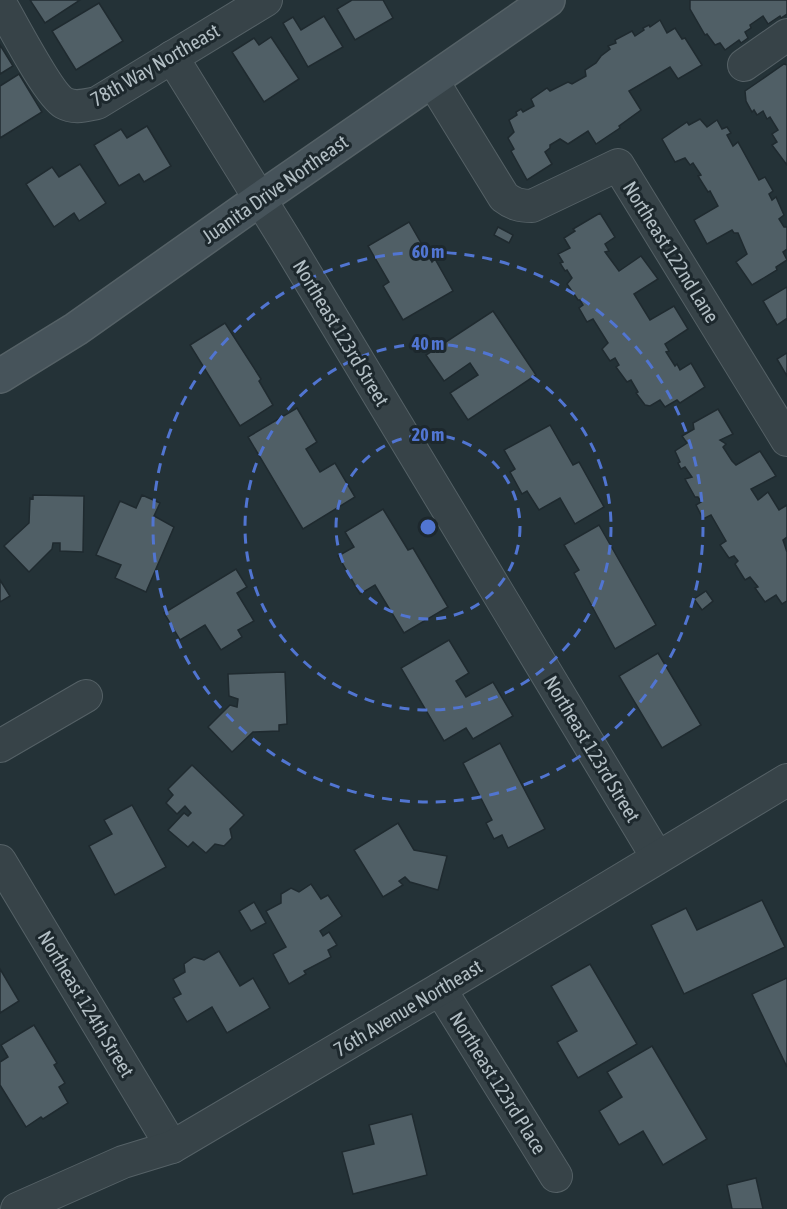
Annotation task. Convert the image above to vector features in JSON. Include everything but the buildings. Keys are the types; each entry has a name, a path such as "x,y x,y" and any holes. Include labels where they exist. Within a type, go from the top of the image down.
{"main road":[{"name":"Juanita Drive Northeast","path":"0,376 76,328 548,0"}],"street":[{"name":"78th Way Northeast","path":"0,3 50,89 64,103 81,107 97,103 266,0"},
{"path":"744,65 787,35"},
{"name":"Northeast 123rd Street","path":"172,57 657,857"},
{"name":"Northeast 122nd Lane","path":"432,80 504,197 513,204 532,206 618,165 787,440"},
{"path":"0,746 86,696"},
{"name":"76th Avenue Northeast","path":"17,1209 123,1162 172,1147 440,989 657,857 784,788"},
{"name":"Northeast 124th Street","path":"0,861 172,1147"},
{"name":"Northeast 123rd Place","path":"440,989 556,1176"}]}
